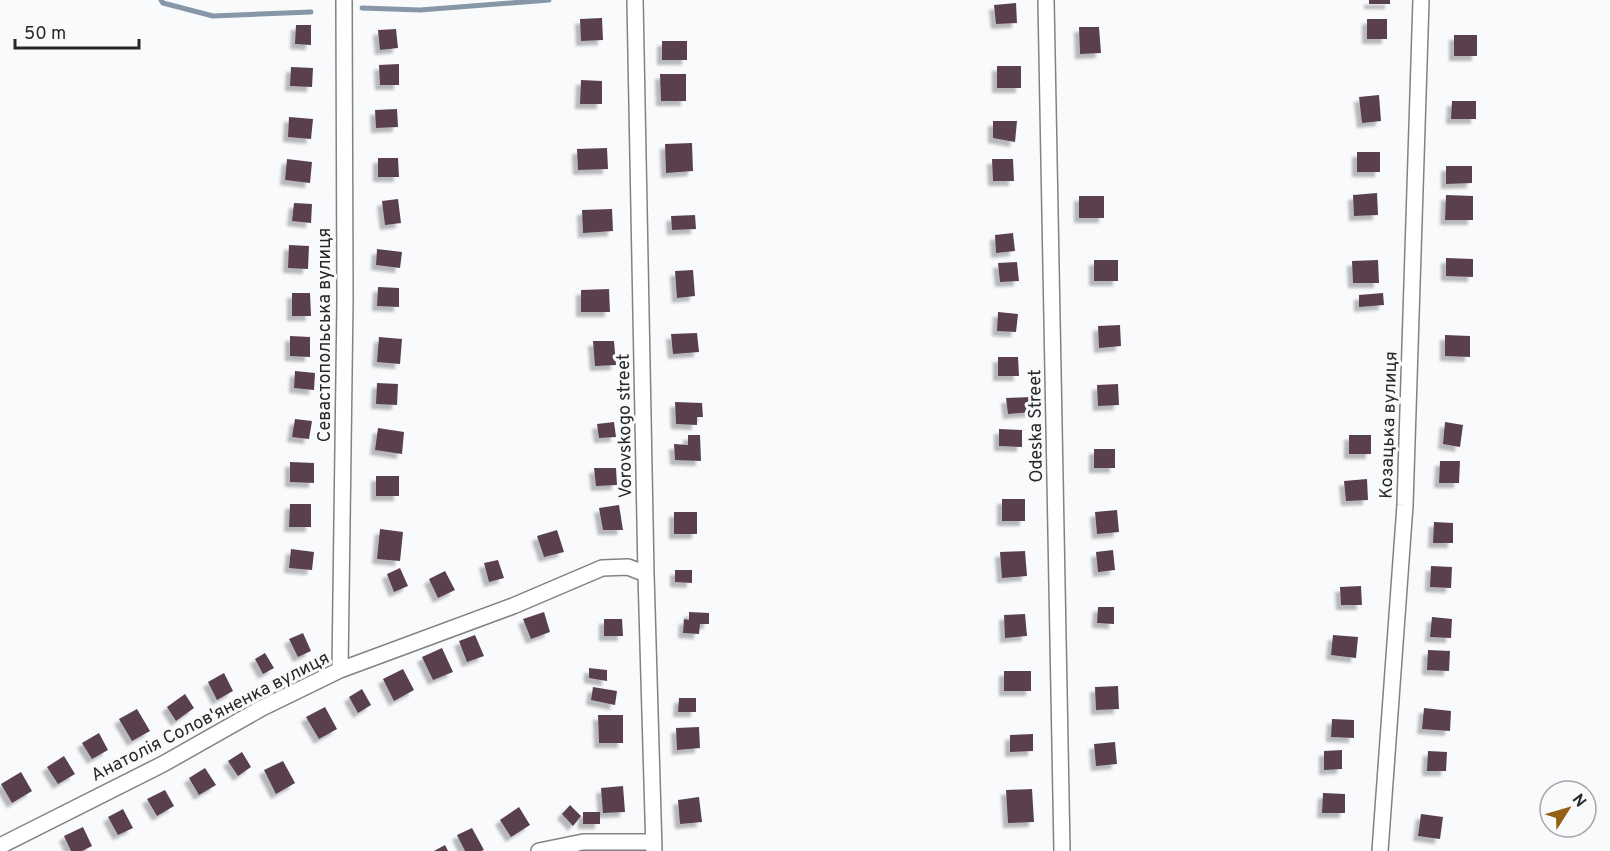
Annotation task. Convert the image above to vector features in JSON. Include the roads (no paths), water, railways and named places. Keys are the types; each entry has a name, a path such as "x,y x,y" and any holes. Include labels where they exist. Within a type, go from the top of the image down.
{"street":[{"name":"Севастопольська вулиця","path":"340,670 345,300 344,0"},
{"name":"Vorovskogo street","path":"635,0 646,574 654,846"},
{"name":"Odeska Street","path":"1047,0 1062,851"},
{"name":"Козацька вулиця","path":"1380,851 1405,505 1421,0"},
{"name":"Анатолія Солов'яненка вулиця","path":"0,846 163,764 262,708 340,670 513,606 602,568 628,567 646,574"},
{"path":"539,851 583,842 654,846"}],"waterway":[{"path":"161,0 163,3 213,16 311,12"},
{"path":"362,8 420,10 549,0"}]}
